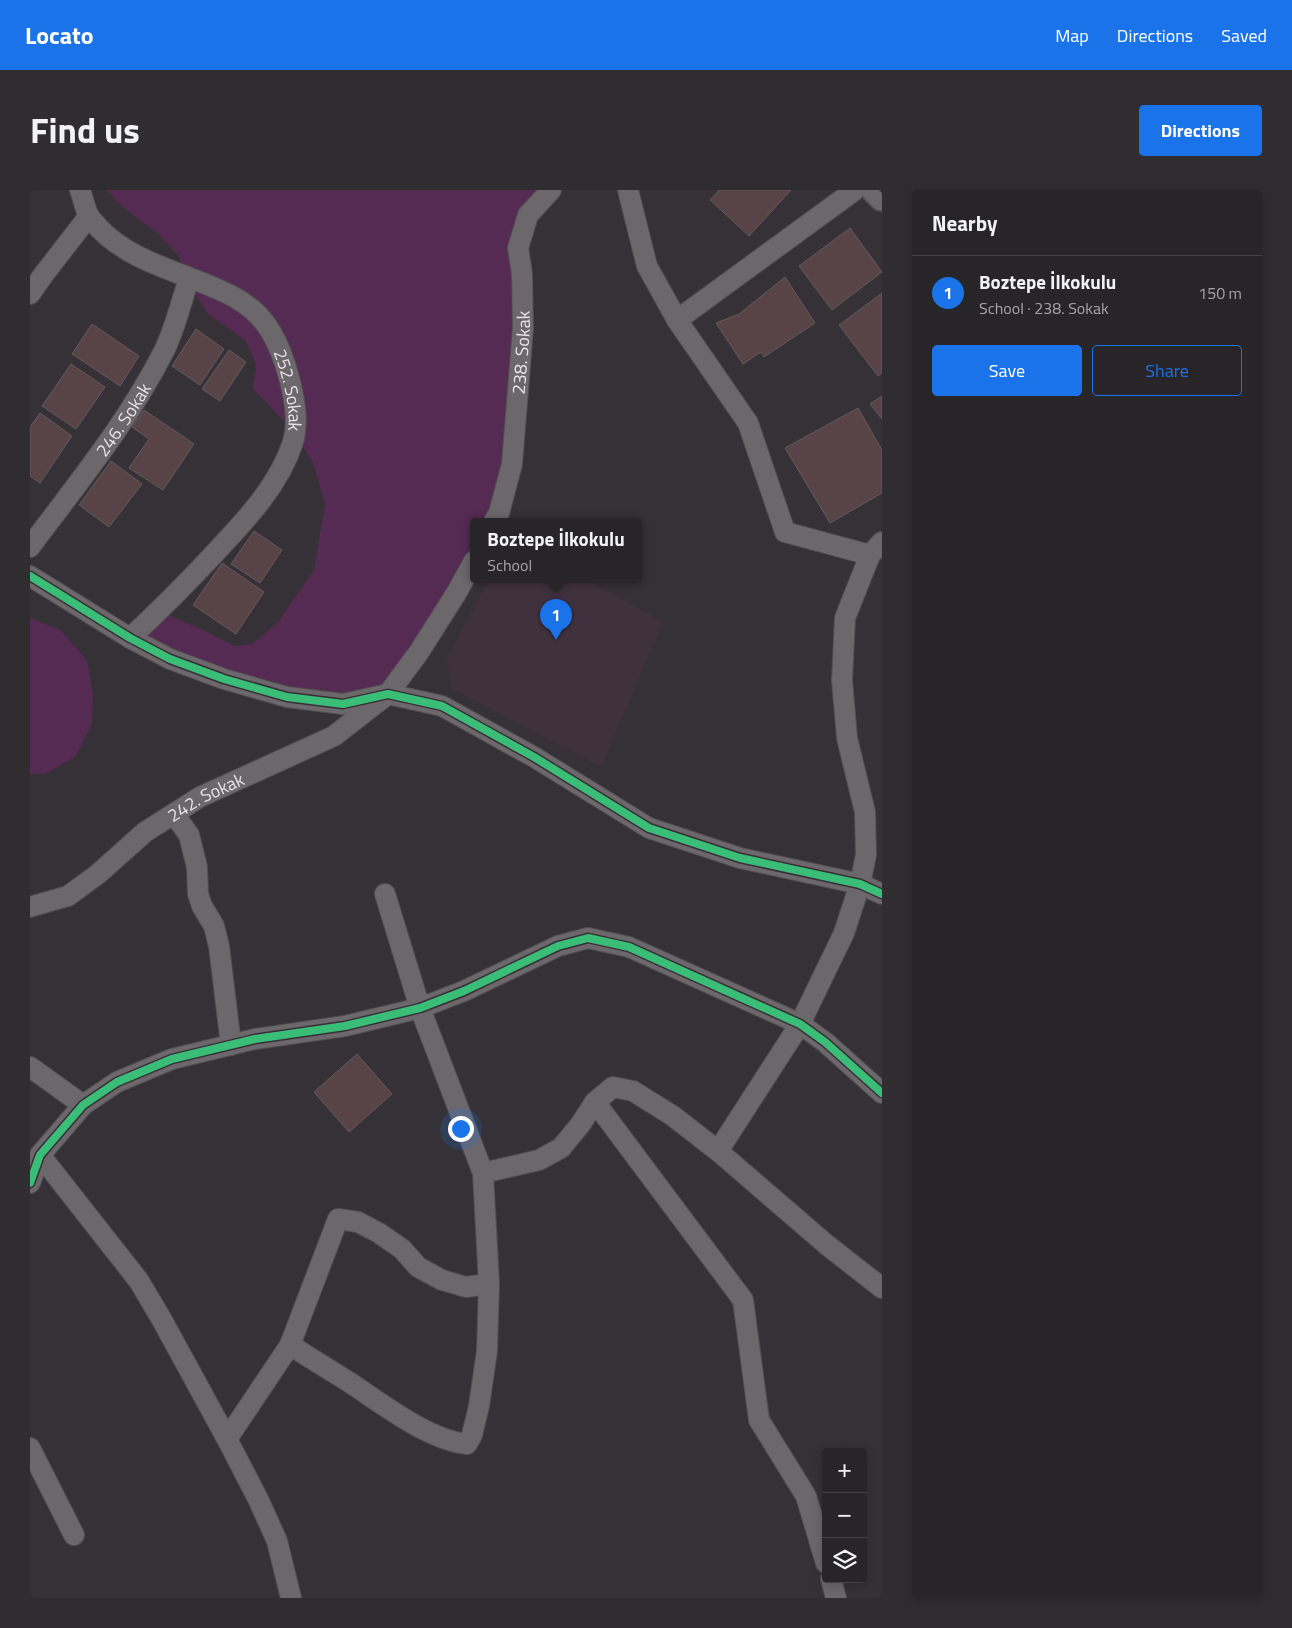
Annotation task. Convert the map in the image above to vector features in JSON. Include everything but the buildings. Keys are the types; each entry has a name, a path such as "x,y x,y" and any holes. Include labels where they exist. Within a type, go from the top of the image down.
{"street":[{"name":"252. Sokak","path":"80,190 89,216 109,239 150,261 234,297 256,311 271,330 290,381 296,413 294,440 283,465 267,492 234,532 172,599 130,638"},
{"name":"238. Sokak","path":"496,518 499,513 512,464 523,328 522,274 518,248 528,215 551,190"},
{"path":"628,190 648,266 677,320 748,423 785,532 876,548 845,618 842,680 847,738 865,812 866,855 860,884 844,932 800,1024 718,1151"},
{"path":"677,320 855,190"},
{"path":"874,190 882,198"},
{"path":"30,294 89,216"},
{"name":"246. Sokak","path":"30,547 118,428 146,384 165,349 189,279"},
{"path":"388,694 419,652 470,568"},
{"path":"30,576 130,638 170,659 224,679 287,697 343,704 388,694 442,706 534,757 649,828 740,858 860,884 882,894"},
{"name":"242. Sokak","path":"30,907 68,896 98,874 145,832 200,797 334,736 388,694"},
{"path":"174,814 189,835 197,867 198,894 202,906 214,926 219,946 231,1045"},
{"path":"290,1345 390,1410 429,1432 456,1443 467,1444 472,1434 479,1406 487,1351 489,1284 483,1173 420,1008 385,894"},
{"path":"30,1183 40,1155 82,1105 117,1082 172,1059 255,1039 345,1026 420,1008 464,991 558,946 588,938 629,947 800,1024 825,1042 882,1093"},
{"path":"30,1067 82,1105"},
{"path":"483,1173 540,1160 561,1148 580,1125 595,1102 613,1087 633,1091 672,1116 718,1151 882,1288"},
{"path":"595,1102 743,1300 759,1420 806,1496 822,1550"},
{"path":"40,1155 139,1280 259,1501 276,1541 291,1598"},
{"path":"227,1439 290,1345 338,1219 358,1222 379,1233 402,1249 418,1267 442,1280 466,1287 489,1284"},
{"path":"30,1448 74,1535"},
{"path":"831,1583 836,1598"}],"shaded area":[{"path":"106,190 547,190 528,215 523,328 494,518 470,518 470,566 388,694 287,697 130,638 159,611 234,646 252,644 278,622 314,570 325,504 313,463 294,431 253,389 256,365 246,341 208,314 196,295 178,255 155,231 126,210"},
{"path":"488,583 593,583 663,622 601,767 451,688 447,658"},
{"path":"30,618 61,630 87,661 93,694 92,724 75,757 45,774 30,774"}],"cycle path":[{"path":"30,576 130,638 170,659 224,679 287,697 343,704 388,694 442,706 534,757 649,828 740,858 860,884 882,894"},
{"path":"30,1183 40,1155 83,1105 117,1082 172,1059 255,1039 345,1026 420,1008 464,991 558,946 588,938 629,947 800,1024 825,1042 882,1093"}],"place":[{"name":"Boztepe İlkokulu","path":"556,640"}]}
